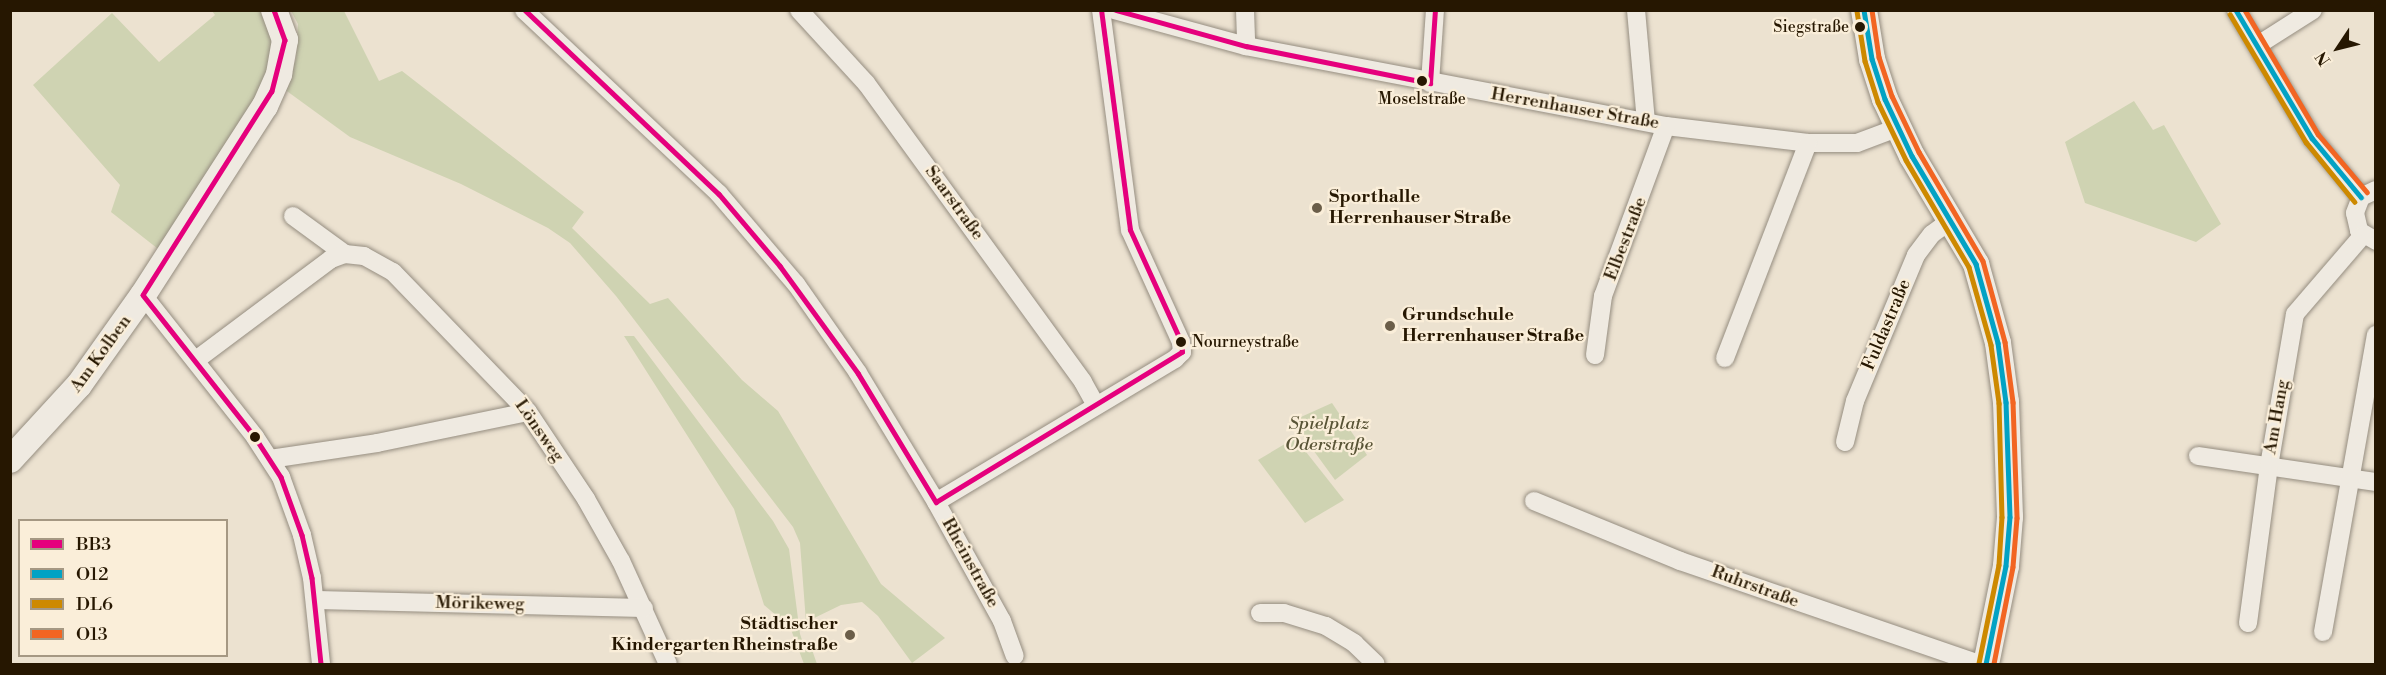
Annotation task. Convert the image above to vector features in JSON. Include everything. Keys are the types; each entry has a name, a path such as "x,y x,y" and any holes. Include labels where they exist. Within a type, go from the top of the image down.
{"street":[{"name":"Rheinstraße","path":"524,10 719,194 774,258 858,373 936,502 1002,621 1015,656"},
{"name":"Saarstraße","path":"799,10 866,83 1083,382 1096,405"},
{"path":"936,502 1175,359 1182,352 1181,342 1130,230 1101,10"},
{"name":"Herrenhauser Straße","path":"1114,10 1246,46 1430,83 1666,126 1808,143 1857,143 1897,128"},
{"path":"1245,10 1246,46"},
{"path":"1430,83 1435,10"},
{"path":"1636,10 1646,121"},
{"path":"1864,10 1872,59 1897,128 1951,220 1983,282 2006,402 2011,468 2008,547 1986,664"},
{"path":"2236,10 2328,162 2368,194 2355,213 2369,238"},
{"path":"2258,45 2313,10"},
{"name":"Am Kolben","path":"10,460 53,417 143,295 272,91 285,40 276,13"},
{"name":"Elbestraße","path":"1595,354 1603,296 1666,126"},
{"path":"1725,358 1808,143"},
{"name":"Lönsweg","path":"294,216 345,254 364,256 393,272 528,412 586,499 644,608 668,664"},
{"name":"Fuldastraße","path":"1845,442 1856,401 1916,255 1932,234 1951,220"},
{"name":"Am Hang","path":"2248,623 2269,466 2295,314 2369,238"},
{"path":"196,360 321,265 345,254"},
{"path":"143,295 196,360 270,459 288,493 302,535 316,600 321,664"},
{"path":"2323,633 2376,335"},
{"path":"270,459 528,412"},
{"path":"2198,456 2376,482"},
{"name":"Ruhrstraße","path":"1534,501 1680,561 1979,664"},
{"name":"Mörikeweg","path":"316,600 644,608"},
{"path":"1260,613 1284,613 1326,626 1354,643 1376,664"}],"green space":[{"path":"212,11 265,11 275,27 266,89 162,252 111,212 120,185 33,85 112,13 159,62 215,15"},
{"path":"291,11 344,11 379,81 402,71 584,212 572,228 650,304 668,298 742,380 778,411 881,584 945,638 912,663 878,616 862,602 841,605 806,622 800,543 793,527 616,296 570,243 548,228 461,184 350,137 284,89 296,59 298,24"},
{"path":"2134,101 2153,130 2164,125 2221,224 2196,242 2085,203 2065,142"},
{"path":"624,336 634,336 773,521 789,549 800,634 805,649 811,647 817,664 804,664 790,627 764,605 734,509"},
{"name":"Spielplatz Oderstraße","path":"1332,403 1367,455 1335,480 1292,421"},
{"path":"1295,438 1344,500 1305,523 1258,460"}],"transit line":[{"name":"BB3","path":"274,10 285,40 272,91 143,295 255,437 281,477 302,535 312,578 321,664"},
{"name":"BB3","path":"525,10 719,194 780,266 858,373 936,502 1182,352 1181,342 1130,230 1101,10"},
{"name":"BB3","path":"1116,10 1246,46 1430,83 1435,10"},
{"name":"O12","path":"1864,10 1872,59 1885,99 1912,156 1976,264 1998,343 2006,402 2010,517 2006,566 1986,664"},
{"name":"O13","path":"1872,10 1879,57 1892,96 1919,152 1983,261 2005,342 2013,402 2017,518 2013,567 1994,664"},
{"name":"O12","path":"2236,10 2312,138 2361,197"},
{"name":"O13","path":"2245,10 2318,134 2367,192"},
{"name":"DL6","path":"1857,11 1865,61 1878,102 1906,160 1969,267 1991,345 1999,403 2002,517 1999,565 1979,663"},
{"name":"DL6","path":"2230,14 2306,142 2355,202"}],"place":[{"name":"Siegstraße","path":"1860,27"},
{"name":"Moselstraße","path":"1422,81"},
{"name":"Sporthalle Herrenhauser Straße","path":"1317,208"},
{"name":"Grundschule Herrenhauser Straße","path":"1390,326"},
{"name":"Nourneystraße","path":"1181,342"},
{"name":"Städtischer Kindergarten Rheinstraße","path":"850,635"}]}
